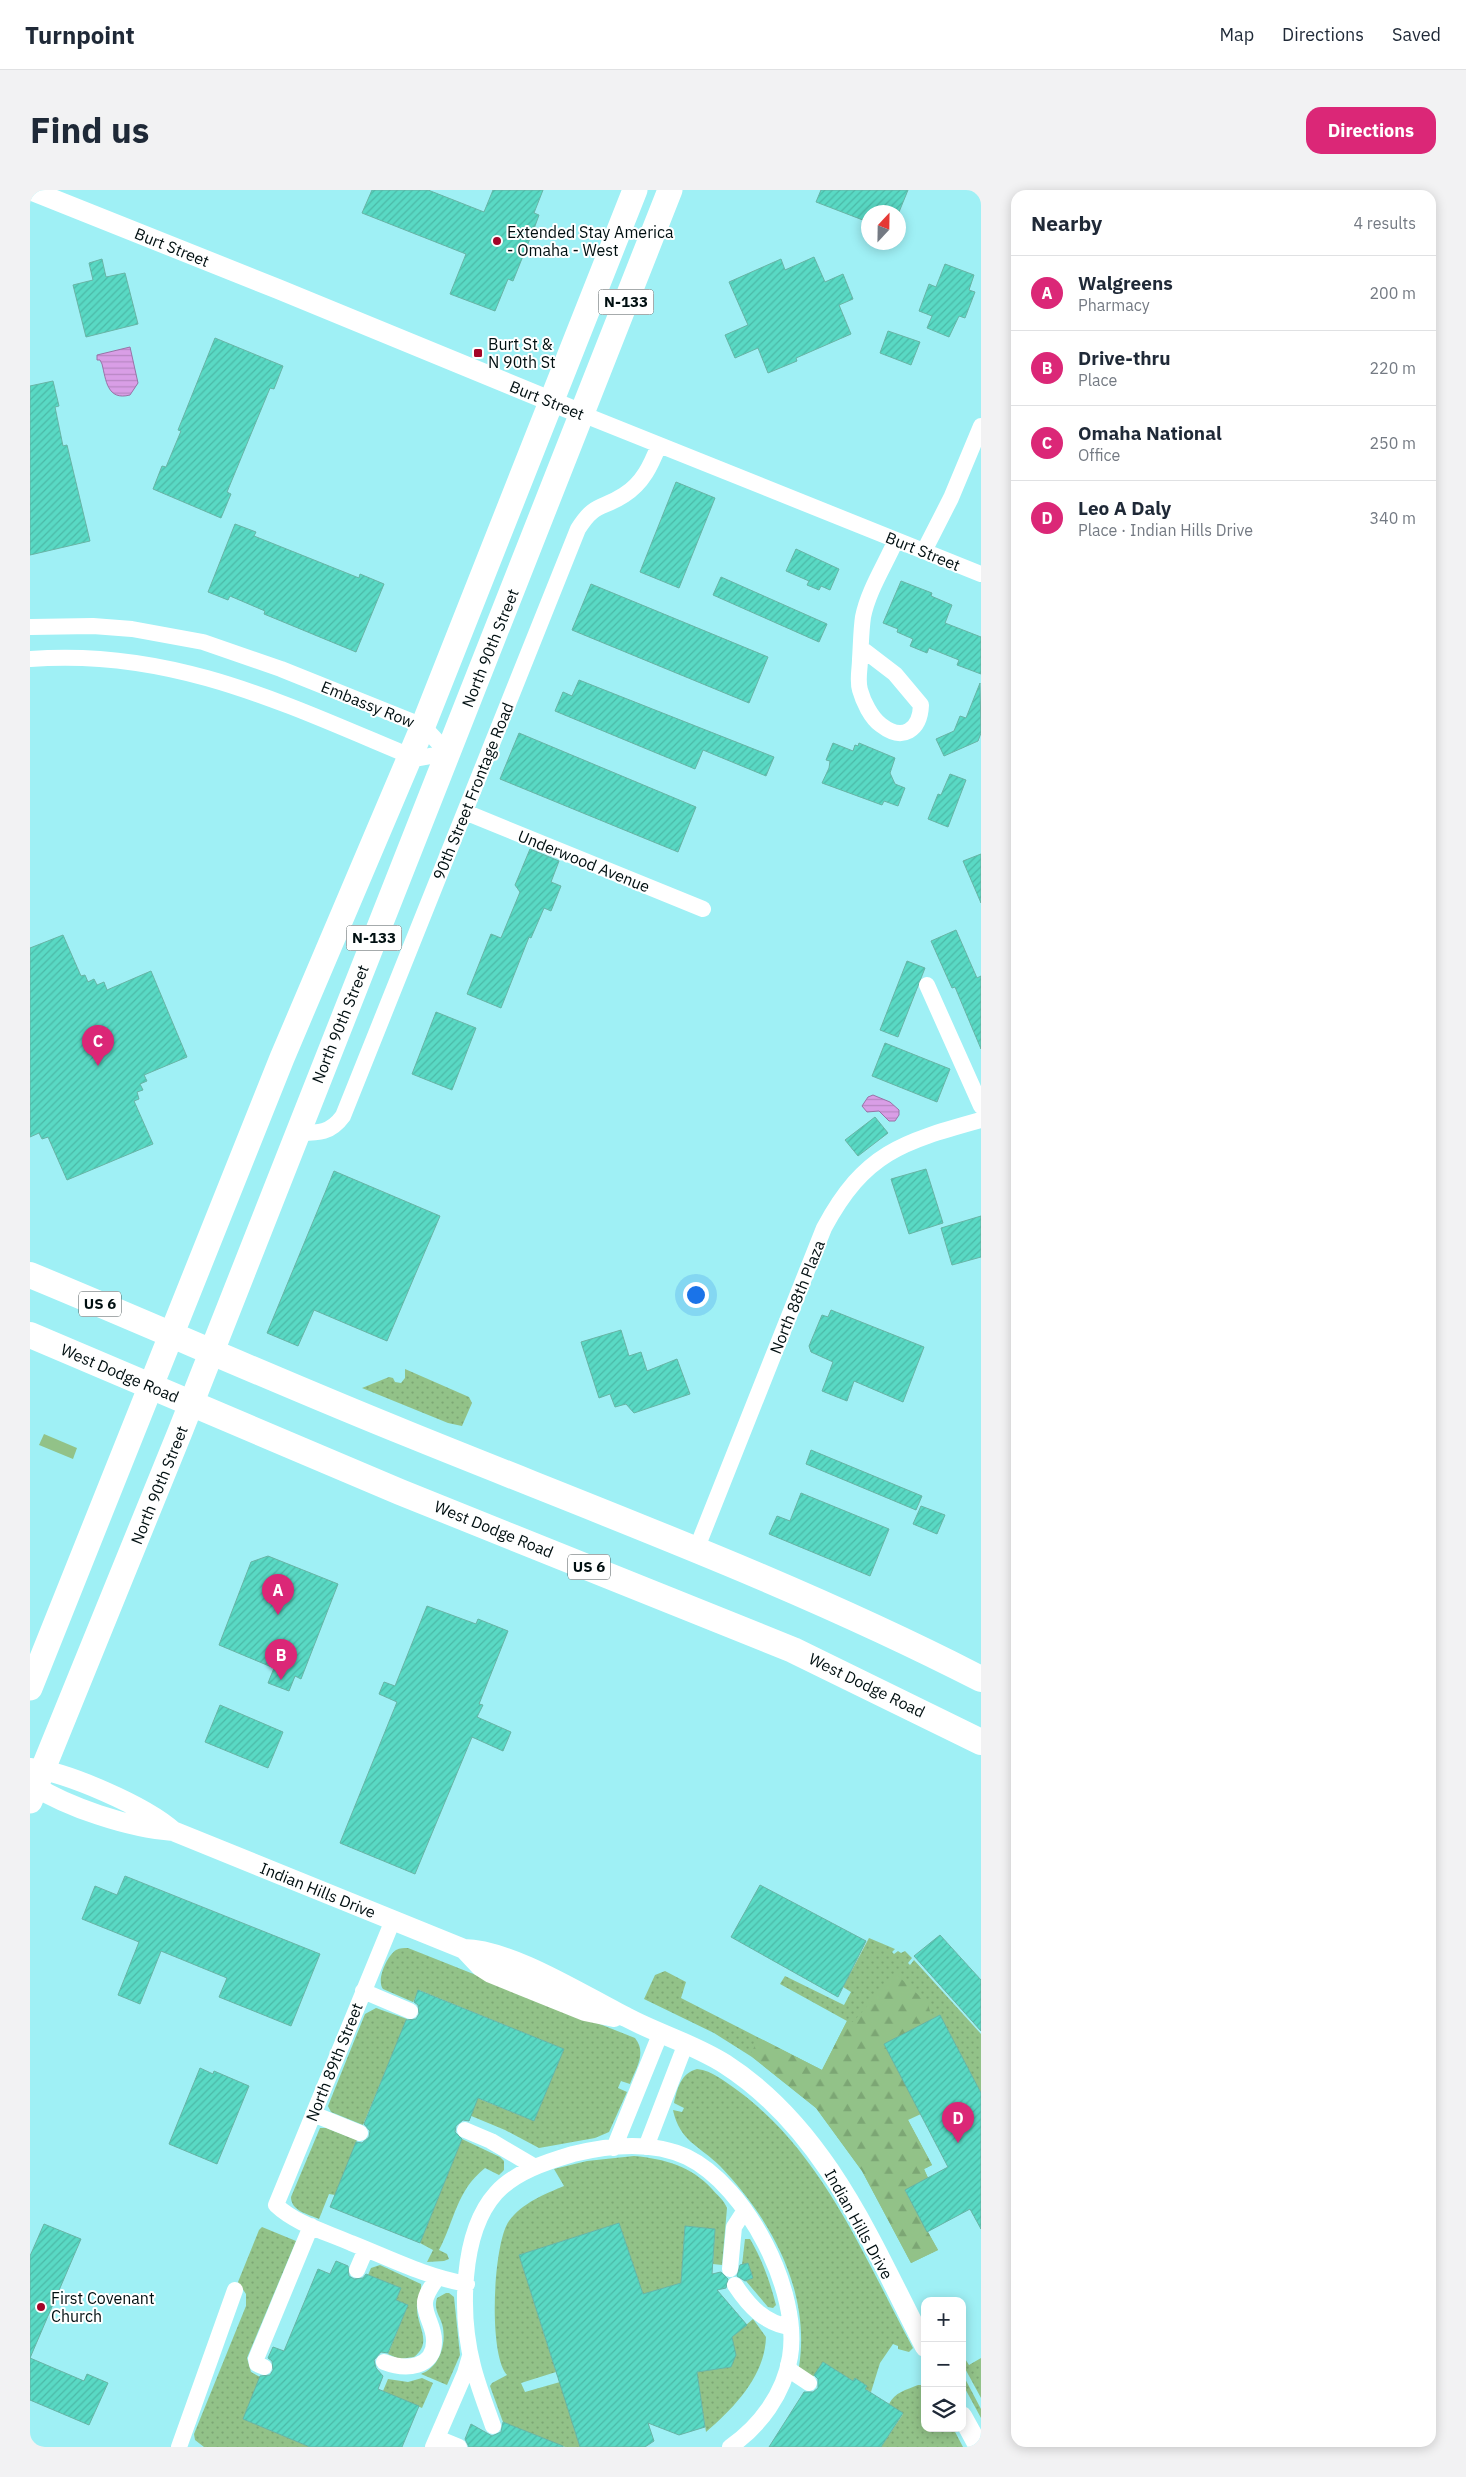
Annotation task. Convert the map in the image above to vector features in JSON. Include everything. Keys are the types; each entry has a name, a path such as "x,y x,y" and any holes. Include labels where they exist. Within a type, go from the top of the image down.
{"highway":[{"name":"US 6","path":"30,1275 399,1431 696,1550 814,1601 981,1679"},
{"name":"West Dodge Road","path":"30,1335 400,1492 794,1650 981,1742"}],"main road":[{"name":"North 90th Street","path":"30,1688 282,1058 423,726 636,190"},
{"name":"North 90th Street","path":"34,1782 192,1403 296,1133 670,190"}],"street":[{"name":"Burt Street","path":"30,190 278,289 551,402 981,574"},
{"path":"924,551 952,498 981,426"},
{"name":"90th Street Frontage Road","path":"296,1133 320,1134 330,1130 343,1116 578,529 586,516 598,506 622,496 633,488 650,467 659,445"},
{"path":"861,648 894,674 921,705 917,726 909,732 892,732 880,725 868,709 858,683 863,618 867,602 896,540"},
{"name":"Embassy Row","path":"30,627 65,625 123,628 203,642 281,669 423,726 448,753"},
{"name":"Embassy Row","path":"30,659 89,657 124,660 193,673 268,698 410,756 419,758 448,753"},
{"name":"Underwood Avenue","path":"465,812 703,909"},
{"path":"927,985 981,1106"},
{"name":"North 88th Plaza","path":"696,1550 824,1228 836,1207 860,1175 895,1148 981,1120"},
{"name":"Indian Hills Drive","path":"34,1782 129,1825 173,1831 393,1920 464,1949 486,1970 540,1994 600,2015 627,2018 686,2043 725,2064 759,2090 796,2127 826,2162 853,2206 922,2342"},
{"name":"North 89th Street","path":"311,2226 290,2217 276,2205 393,1920"},
{"path":"363,1991 410,2011"},
{"path":"614,2148 661,2032"},
{"path":"646,2147 686,2043"},
{"path":"312,2114 360,2133"},
{"path":"465,2130 500,2146 534,2167"},
{"path":"493,2426 470,2353 466,2316 467,2284 473,2234 481,2213 500,2189 534,2167 578,2153 614,2148 646,2147 671,2151 693,2160 717,2179 745,2210 773,2262 785,2300 791,2327 791,2349 782,2384 771,2406 750,2430 730,2447"},
{"path":"730,2269 734,2227 745,2210"},
{"path":"264,2367 257,2364 256,2360 311,2226 438,2277 467,2284"},
{"path":"358,2270 366,2249"},
{"path":"384,2362 396,2367 409,2368 421,2365 430,2354 434,2342 432,2326 426,2314 425,2301 438,2277"},
{"path":"734,2285 761,2316 778,2326 791,2327"},
{"path":"179,2447 235,2290"},
{"path":"459,2447 435,2443 466,2373 470,2353"},
{"path":"788,2365 791,2371 809,2383"},
{"path":"966,2423 979,2447"}],"green space":[{"path":"405,1369 469,1397 472,1403 462,1426 448,1423 362,1388 389,1377 393,1378 395,1382 401,1383 405,1378"},
{"path":"44,1434 77,1448 73,1459 39,1445"},
{"path":"869,1938 895,1949 892,1952 894,1954 898,1951 901,1953 905,1951 912,1958 908,1963 910,1965 914,1960 981,2034 981,2093 940,2015 884,2044 908,2120 932,2165 924,2169 928,2178 905,2191 938,2250 911,2263 862,2171 816,2108 752,2057 714,2033 644,1999 655,1975 665,1971 686,1982 681,1998 822,2070 847,2021 780,1984 785,1976 844,2005 851,1992 843,1987"},
{"path":"400,1948 408,1948 635,2038 640,2049 639,2061 630,2084 621,2081 618,2088 627,2092 609,2132 595,2138 539,2148 505,2130 440,2103 447,2086 534,2121 564,2049 419,1990 413,2002 383,1989 381,1985 382,1974 389,1957"},
{"path":"896,1974 928,2004 932,2019 884,2044 921,2114 908,2120 932,2165 924,2169 928,2178 905,2191 938,2250 911,2263 862,2171 816,2108 750,2055 759,2038 822,2070 847,2021 853,2022"},
{"path":"376,2008 407,2019 363,2125 331,2112 328,2106 365,2014"},
{"path":"697,2069 713,2074 737,2090 767,2115 794,2144 818,2175 858,2243 913,2348 909,2352 898,2349 898,2346 893,2344 880,2363 871,2392 865,2389 867,2386 855,2378 853,2381 823,2362 813,2377 799,2367 801,2339 799,2311 793,2284 771,2233 739,2187 720,2166 685,2136 676,2121 673,2110 682,2112 684,2108 674,2103 678,2087 687,2074"},
{"path":"320,2128 326,2128 357,2140 335,2195 329,2194 319,2219 297,2209 291,2197"},
{"path":"462,2139 500,2157 504,2161 504,2170 499,2175 485,2168 475,2177 457,2206 439,2250 447,2254 449,2259 427,2262 433,2250 420,2243"},
{"path":"634,2156 656,2159 686,2169 704,2181 722,2200 727,2208 722,2265 713,2264 715,2229 685,2226 681,2283 643,2294 619,2223 519,2255 556,2372 521,2383 525,2392 560,2382 580,2447 565,2447 503,2422 490,2386 507,2375 501,2364 495,2323 496,2274 499,2252 504,2233 514,2215 534,2200 564,2186 554,2169 587,2161"},
{"path":"262,2227 296,2241 247,2358 251,2372 260,2377 243,2419 310,2447 204,2447 195,2440 194,2434 246,2306 246,2294 238,2282 259,2230"},
{"path":"745,2239 750,2239 762,2263 776,2305 773,2308 768,2307 746,2281 753,2278 748,2263 742,2265"},
{"path":"380,2265 421,2284 417,2308 423,2340 420,2351 414,2357 399,2359 388,2354 408,2305 396,2300 401,2288 368,2275 371,2268"},
{"path":"446,2293 454,2297 460,2355 447,2385 421,2374 437,2361 442,2349 444,2335 436,2303 437,2298"},
{"path":"753,2319 766,2337 760,2365 754,2378 737,2402 706,2432 697,2372 731,2367 735,2355 732,2337"},
{"path":"981,2358 981,2398 966,2370 966,2360 969,2365"},
{"path":"422,2378 433,2383 422,2408 383,2391 388,2379 408,2382"},
{"path":"966,2381 981,2409 981,2418 966,2390"},
{"path":"921,2385 921,2432 955,2432 963,2447 881,2447 903,2414 889,2404 891,2400 905,2390"}],"shaded area":[{"path":"130,347 138,383 130,395 116,395 109,388 102,364 100,360 97,360 97,355"},
{"path":"873,1095 890,1102 899,1110 899,1115 895,1121 889,1121 879,1111 867,1112 862,1106 868,1097"}],"building":[{"path":"372,190 428,190 484,212 493,190 543,190 534,213 539,215 535,226 513,281 508,279 495,311 450,294 466,254 362,213"},
{"path":"821,190 908,190 902,205 861,205 861,219 816,202"},
{"path":"814,257 825,282 843,274 853,299 839,305 851,334 796,358 797,361 768,373 758,348 735,358 725,335 748,325 729,282 781,259 785,270"},
{"path":"102,259 106,277 125,273 138,324 86,337 73,285 93,280 89,263"},
{"path":"945,264 974,275 969,290 975,292 965,318 959,316 949,337 927,328 932,316 919,311 929,284 936,287"},
{"path":"888,331 920,342 911,365 880,353"},
{"path":"215,338 283,366 274,389 270,388 227,492 231,494 221,518 153,489 162,466 166,467 181,431 178,430"},
{"path":"53,381 59,406 55,407 63,446 67,445 90,541 30,555 30,386"},
{"path":"676,482 715,498 679,588 640,572"},
{"path":"235,524 256,532 254,536 359,578 360,574 384,584 356,652 264,614 265,611 230,596 228,600 208,592"},
{"path":"796,549 839,569 830,590 821,586 819,590 807,585 809,581 786,571"},
{"path":"721,577 827,624 819,642 713,595"},
{"path":"901,581 932,593 931,596 952,605 945,623 981,637 981,674 957,665 959,660 929,648 927,653 910,646 913,639 897,632 898,629 883,623"},
{"path":"591,584 768,657 749,703 572,630"},
{"path":"579,680 774,757 766,776 703,750 695,769 555,711 563,692 572,696"},
{"path":"980,683 981,733 978,741 944,756 936,739 954,731 960,716 966,718"},
{"path":"519,733 696,807 678,852 500,779"},
{"path":"833,743 853,751 855,745 858,746 859,743 895,758 890,773 895,784 905,788 898,806 884,801 882,805 822,783 829,768 830,761 826,760"},
{"path":"950,774 966,780 948,827 928,819 938,794 941,795"},
{"path":"530,849 559,861 551,882 561,886 551,911 544,908 531,938 529,937 501,1008 467,994 491,934 501,938 520,892 515,885"},
{"path":"981,854 981,903 963,861"},
{"path":"956,930 977,978 981,976 981,1049 955,987 952,988 931,941"},
{"path":"63,935 81,976 85,975 88,982 94,979 97,985 104,982 107,990 151,971 187,1057 144,1075 147,1081 140,1084 143,1090 137,1092 139,1099 134,1101 153,1144 67,1180 48,1137 42,1139 39,1133 30,1137 30,948"},
{"path":"907,961 925,968 898,1037 880,1030"},
{"path":"436,1012 476,1028 452,1090 412,1074"},
{"path":"885,1043 950,1069 937,1102 872,1076"},
{"path":"875,1117 888,1133 858,1156 845,1140"},
{"path":"926,1169 943,1223 909,1234 891,1179"},
{"path":"334,1171 440,1216 387,1341 314,1310 298,1346 267,1333"},
{"path":"981,1216 981,1257 952,1265 941,1228"},
{"path":"831,1310 924,1347 903,1402 854,1381 847,1401 822,1391 833,1362 811,1352 809,1346 822,1315 828,1317"},
{"path":"621,1330 629,1356 641,1352 647,1371 677,1359 690,1394 634,1413 626,1404 615,1407 610,1394 599,1398 581,1342"},
{"path":"811,1450 922,1496 916,1510 806,1464"},
{"path":"801,1493 889,1529 870,1576 769,1534 777,1516 790,1521"},
{"path":"921,1506 945,1515 937,1534 913,1524"},
{"path":"268,1556 338,1584 301,1679 295,1676 289,1691 268,1683 274,1668 219,1645 251,1562"},
{"path":"427,1606 476,1624 478,1619 508,1631 479,1704 483,1705 477,1717 511,1732 503,1751 472,1737 415,1874 340,1843 397,1702 379,1694 384,1682 395,1686"},
{"path":"220,1705 283,1732 268,1768 205,1742"},
{"path":"125,1876 320,1954 291,2026 219,1997 227,1978 161,1951 140,2004 118,1995 139,1942 82,1919 95,1886 117,1895"},
{"path":"760,1885 866,1941 838,1997 731,1937"},
{"path":"940,1935 981,1980 981,2031 914,1956"},
{"path":"418,1990 564,2049 534,2121 478,2098 469,2121 463,2120 456,2126 455,2132 462,2139 420,2243 330,2207 356,2142 362,2143 369,2137 370,2131 364,2124 406,2020 416,2019 419,2014 418,2005 414,2002"},
{"path":"940,2015 981,2093 981,2229 970,2209 927,2232 905,2190 948,2167 884,2044"},
{"path":"200,2068 213,2074 214,2071 249,2086 217,2164 169,2144"},
{"path":"619,2223 643,2294 681,2283 685,2226 715,2229 712,2274 721,2272 728,2279 726,2288 717,2290 747,2325 732,2337 736,2355 731,2367 697,2372 705,2427 679,2435 648,2423 654,2441 645,2447 580,2447 519,2255"},
{"path":"44,2224 81,2239 30,2358 30,2256"},
{"path":"336,2261 348,2266 349,2276 354,2279 363,2278 366,2274 401,2288 396,2300 408,2305 388,2353 381,2352 374,2360 376,2368 383,2376 378,2389 419,2406 402,2447 310,2447 243,2419 260,2376 270,2375 273,2370 272,2361 268,2358 273,2347 284,2351 318,2269 330,2274"},
{"path":"748,2263 753,2278 745,2281 737,2276 740,2265"},
{"path":"30,2358 84,2381 87,2374 108,2383 89,2425 30,2400"},
{"path":"823,2362 853,2381 855,2378 867,2386 865,2389 903,2413 881,2447 769,2447 804,2392 813,2392 818,2388 818,2379 814,2375"},
{"path":"503,2422 563,2447 469,2447 465,2439 471,2424 492,2436 501,2432"}],"place":[{"name":"Extended Stay America - Omaha - West","path":"497,241"},
{"name":"Burt St & N 90th St","path":"478,353"},
{"name":"Omaha National","path":"98,1066"},
{"name":"Walgreens","path":"278,1615"},
{"name":"Drive-thru","path":"281,1680"},
{"name":"Leo A Daly","path":"958,2143"},
{"name":"First Covenant Church","path":"41,2307"}]}
